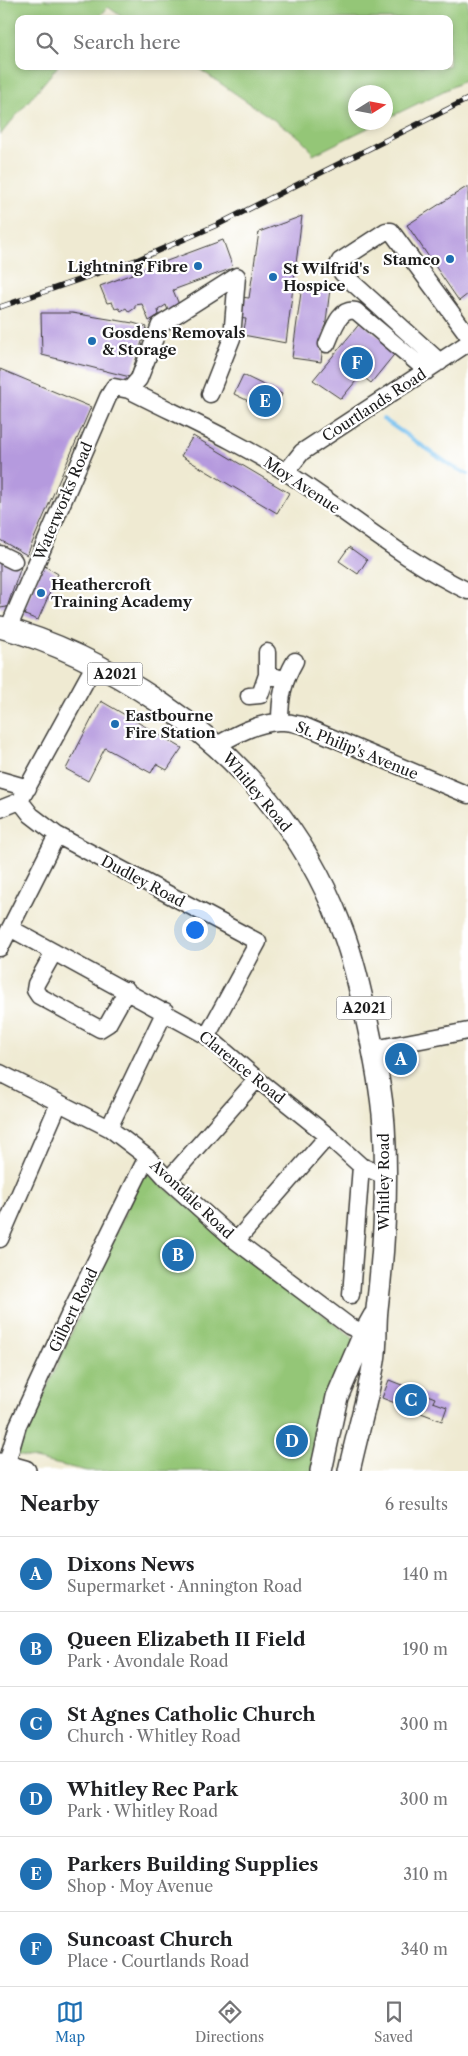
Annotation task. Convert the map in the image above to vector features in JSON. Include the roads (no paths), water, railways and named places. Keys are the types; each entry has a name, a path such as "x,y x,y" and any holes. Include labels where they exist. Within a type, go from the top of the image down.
{"main road":[{"name":"Whitley Road","path":"4,628 95,664 176,714 217,745 271,804 306,854 320,878 341,925 374,1049 384,1125 385,1176 381,1284 377,1312 370,1336 337,1397 321,1471"},
{"name":"Whitley Road","path":"349,1471 371,1377 370,1336"}],"street":[{"path":"433,366 342,273 338,265 340,261 386,231 391,231 468,335"},
{"path":"129,390 140,379 160,325 237,276 232,338 210,394"},
{"path":"326,344 343,313 350,309 356,311 433,366"},
{"name":"Courtlands Road","path":"286,472 302,452 468,343"},
{"name":"Waterworks Road","path":"4,628 108,397 114,387 129,390"},
{"name":"Moy Avenue","path":"129,390 215,433 286,472 396,551 468,591"},
{"path":"249,696 260,695 267,674 267,652"},
{"path":"280,722 282,689 295,661"},
{"path":"0,809 24,795 95,664"},
{"path":"267,674 285,679"},
{"name":"St. Philip's Avenue","path":"217,745 250,729 280,722 302,726 468,795"},
{"path":"0,780 24,795"},
{"name":"Dudley Road","path":"24,795 31,815 57,835 258,942 207,1036"},
{"path":"0,948 57,835"},
{"name":"Clarence Road","path":"10,928 127,990 207,1036 328,1136 361,1166 385,1176"},
{"path":"54,952 36,984 39,996 100,1028 108,1024 127,990"},
{"path":"109,1128 165,1011"},
{"path":"374,1049 468,1031"},
{"name":"Avondale Road","path":"0,1073 109,1128 147,1157 168,1180 236,1241 349,1326 370,1336"},
{"path":"168,1180 257,1079"},
{"path":"0,1239 5,1211 59,1102"},
{"path":"236,1241 328,1136"},
{"name":"Gilbert Road","path":"10,1467 18,1426 70,1313 147,1157"},
{"path":"351,1295 361,1166"}],"waterway":[{"path":"383,419 453,467 468,474"}],"railway":[{"path":"0,307 139,259 219,224 468,99"}],"place":[{"name":"Stamco","path":"450,259"},
{"name":"Lightning Fibre","path":"198,266"},
{"name":"St Wilfrid's Hospice","path":"273,277"},
{"name":"Gosdens Removals & Storage","path":"92,341"},
{"name":"Suncoast Church","path":"357,363"},
{"name":"Parkers Building Supplies","path":"265,401"},
{"name":"Heathercroft Training Academy","path":"41,593"},
{"name":"Eastbourne Fire Station","path":"115,724"},
{"name":"Dixons News","path":"401,1059"},
{"name":"Queen Elizabeth II Field","path":"178,1255"},
{"name":"St Agnes Catholic Church","path":"411,1400"},
{"name":"Whitley Rec Park","path":"292,1441"}]}
